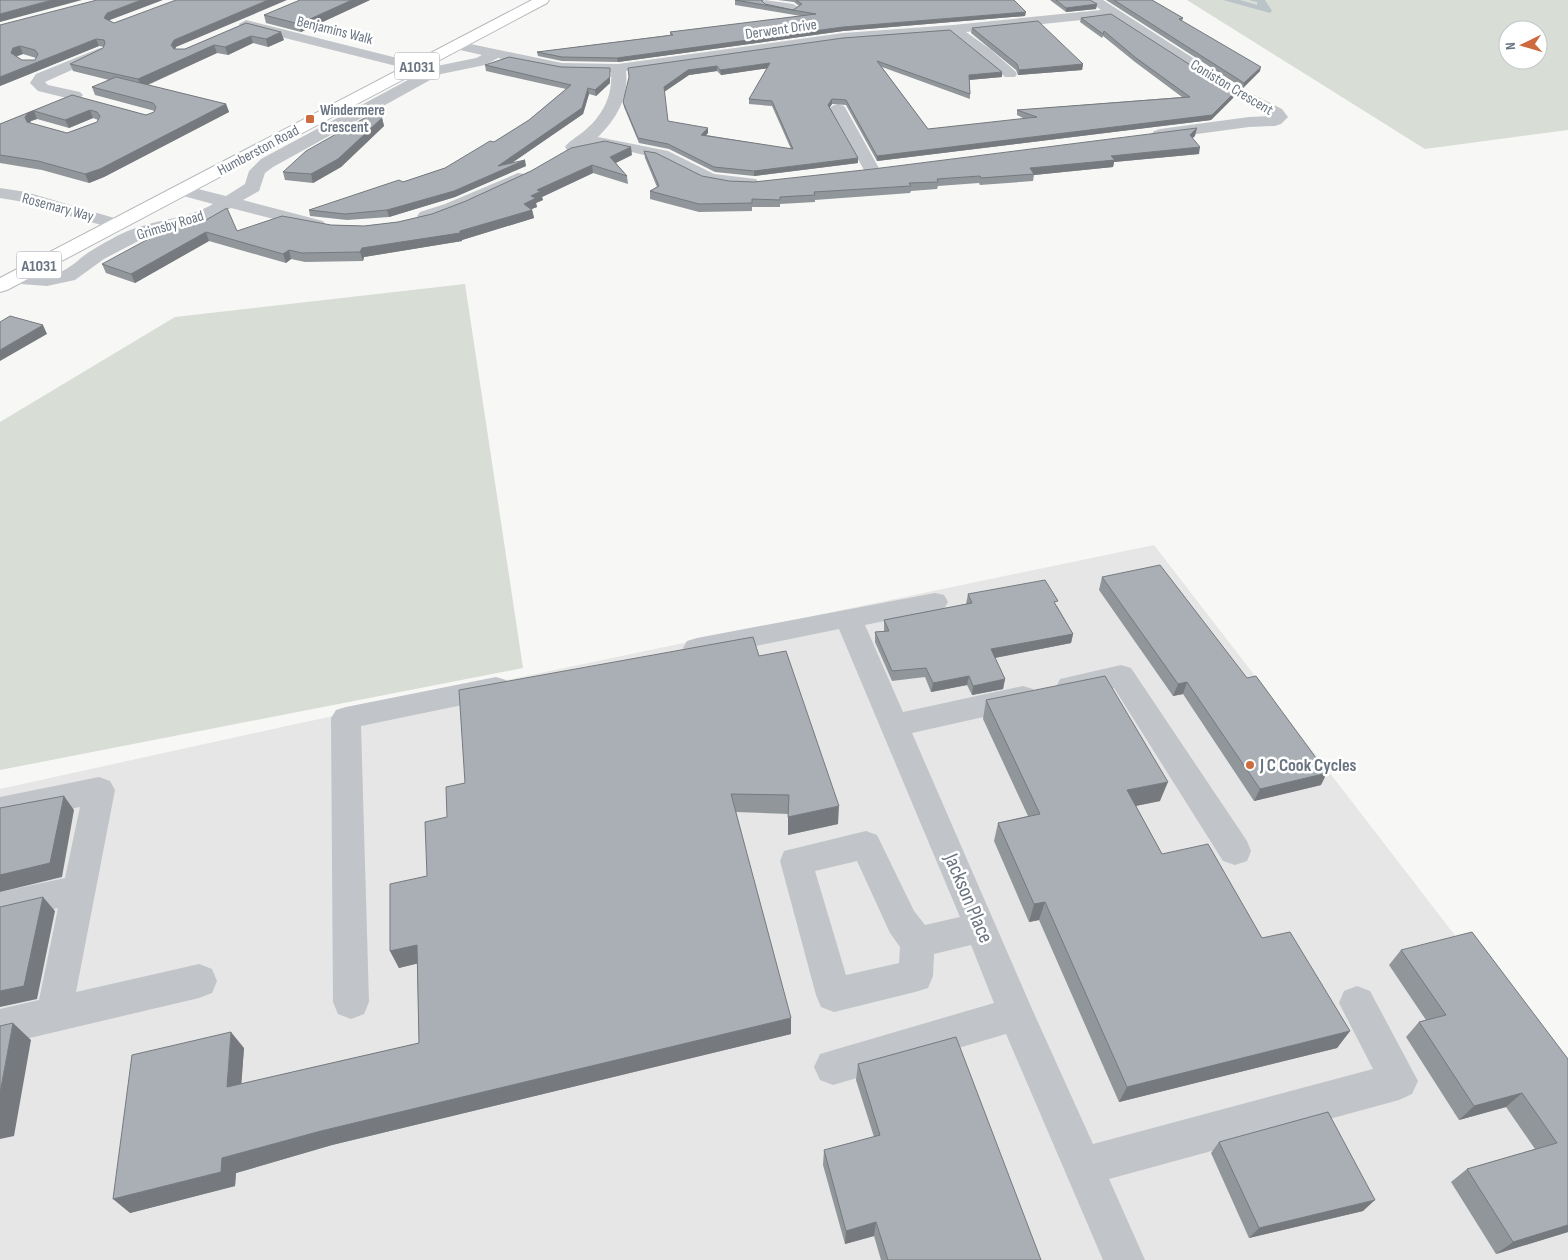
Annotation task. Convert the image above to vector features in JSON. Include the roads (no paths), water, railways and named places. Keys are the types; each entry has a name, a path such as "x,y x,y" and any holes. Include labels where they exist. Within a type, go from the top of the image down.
{"main road":[{"name":"Humberston Road","path":"7,282 114,224 416,67 535,1"}],"street":[{"name":"Coniston Crescent","path":"1094,0 1233,90 1276,112 1280,117 1275,121 1249,122 1144,136"},
{"path":"757,11 772,2 794,8"},
{"name":"Derwent Drive","path":"456,45 562,67 618,68 843,37 953,30 1113,13"},
{"name":"Benjamins Walk","path":"270,14 241,26 416,67"},
{"path":"953,30 985,52 1010,74"},
{"path":"91,95 74,96 43,88 37,83 41,77 100,52"},
{"name":"Grimsby Road","path":"7,282 47,280 68,276 98,255 139,233 159,226 198,218 253,188 257,171 267,163 437,70 480,62 497,53"},
{"path":"40,65 59,70"},
{"path":"555,158 586,139 612,112 621,81 618,68"},
{"path":"49,107 74,96"},
{"path":"838,109 872,170"},
{"path":"586,139 662,155 709,178 729,182 764,182"},
{"path":"852,172 891,167"},
{"path":"411,220 451,208 532,172"},
{"path":"182,190 305,222 335,227"},
{"name":"Rosemary Way","path":"0,193 20,196 114,224"},
{"path":"0,207 20,196"},
{"path":"672,653 935,602"},
{"name":"Jackson Place","path":"848,618 981,927 1016,1014 1124,1260"},
{"path":"895,725 1121,676 1235,851"},
{"path":"352,1002 346,718 525,682"},
{"path":"0,810 99,790 54,1014"},
{"path":"866,845 902,922 918,943 915,976 834,996 796,861 866,845"},
{"path":"0,907 78,889"},
{"path":"918,943 981,927"},
{"path":"0,1027 199,982"},
{"path":"1084,1166 1399,1080 1357,1003"},
{"path":"833,1067 1016,1014"}],"place":[{"name":"Windermere Crescent","path":"310,119"},
{"name":"J C Cook Cycles","path":"1250,765"}]}
